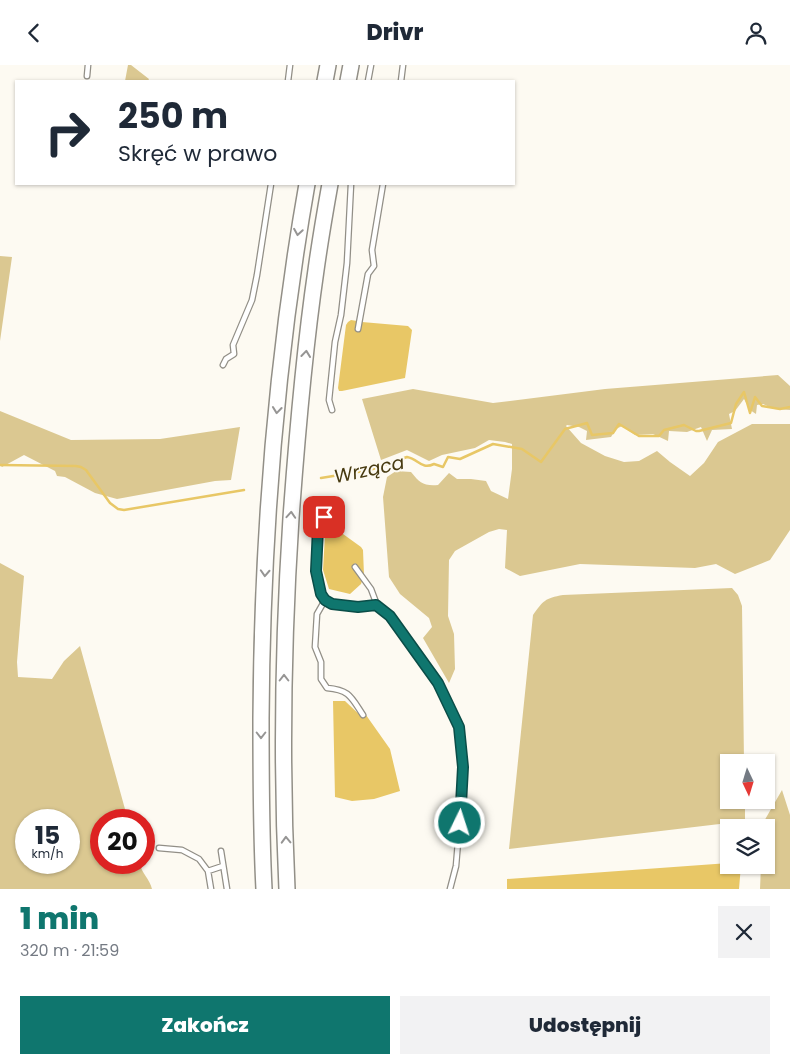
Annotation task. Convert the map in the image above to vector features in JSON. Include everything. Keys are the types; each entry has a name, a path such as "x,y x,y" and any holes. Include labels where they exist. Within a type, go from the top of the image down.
{"highway":[{"path":"324,80 328,65"},
{"path":"348,80 352,65"},
{"path":"264,889 261,667 267,526 284,341 306,185"},
{"path":"287,889 284,667 290,539 295,461 307,343 316,270 330,185"}],"lane":[{"path":"87,76 88,65"},
{"path":"288,80 290,65"},
{"path":"368,80 372,65"},
{"path":"401,80 403,65"},
{"path":"223,365 226,359 234,354 233,345 252,300 272,185"},
{"path":"332,409 329,400 335,342 341,315 346,271 351,185"},
{"path":"358,329 368,274 374,266 372,250 383,185"},
{"path":"324,517 318,528 316,571 321,594 325,600 332,604 358,607 376,605"},
{"path":"355,567 371,589 376,605 390,616 438,683 459,727 463,767 456,866 450,889"},
{"path":"325,600 317,614 316,622 315,647 321,663 321,679 327,688 346,692 362,715"},
{"path":"159,848 182,850 200,859 208,871 211,889"},
{"path":"221,851 227,889"},
{"path":"208,871 223,866"}],"shaded area":[{"path":"128,65 131,65 149,79 148,80 125,80"},
{"path":"0,256 12,257 0,341"},
{"path":"351,320 357,321 356,330 360,330 362,322 408,326 412,330 405,378 339,391 346,325"},
{"path":"778,375 790,386 790,410 774,409 763,404 757,405 756,414 750,410 744,399 735,411 729,414 732,429 712,430 707,441 701,427 687,432 669,431 668,441 653,434 635,435 622,426 616,429 611,437 586,440 587,431 579,427 566,426 581,443 605,456 624,462 639,461 657,451 690,476 704,463 718,442 752,424 790,424 790,530 770,560 735,574 716,564 695,568 580,564 520,576 505,568 507,530 499,529 489,532 455,551 449,560 448,616 454,634 455,669 449,683 423,638 432,627 429,618 400,594 389,577 383,497 387,477 396,471 411,472 422,483 438,485 449,473 457,479 486,481 491,491 508,499 512,469 512,444 489,440 475,448 442,455 429,461 407,450 381,460 362,399 413,389 493,403 605,389"},
{"path":"0,411 71,440 160,439 240,427 231,480 215,481 117,499 95,493 65,477 57,476 55,471 24,455 2,467 0,465"},
{"path":"328,531 343,534 363,550 364,575 355,563 352,567 362,581 350,594 329,589 323,570 325,535"},
{"path":"0,563 24,576 17,662 18,677 52,679 64,661 80,646 125,809 90,809 90,874 144,874 152,889 0,889"},
{"path":"732,588 738,595 742,606 744,754 720,754 720,809 745,809 745,819 720,819 720,824 509,849 533,615 539,606 548,599 563,595"},
{"path":"333,701 345,701 362,717 366,715 390,749 400,791 374,799 352,801 335,797"},
{"path":"782,790 790,815 790,889 760,889 761,874 775,874 775,819 765,819 771,809 775,809 775,802"},
{"path":"720,864 720,874 740,874 739,889 507,889 507,879"}],"waterway":[{"name":"Wrząca","path":"321,478 370,470 407,457 426,466 434,464 443,467 448,457 460,459 493,444 522,449 541,462 565,429 587,423 592,435 613,433 619,424 639,436 659,436 664,430 684,425 699,431 731,423 736,404 744,392 750,413 755,397 762,406 780,409 790,407"},
{"name":"Wrząca","path":"0,465 81,467 86,470 110,503 118,509 124,510 244,490"}],"route":[{"path":"324,517 318,528 316,571 321,594 325,600 332,604 358,607 376,605 388,614 438,683 459,727 463,767 460,823"}]}
